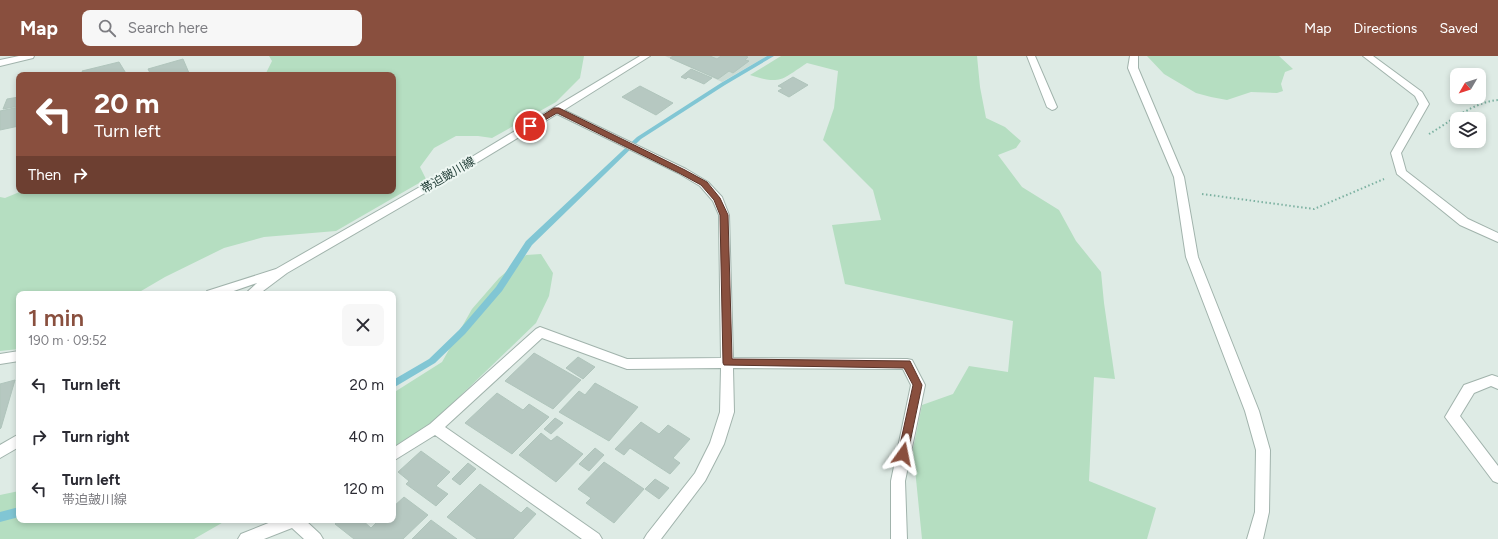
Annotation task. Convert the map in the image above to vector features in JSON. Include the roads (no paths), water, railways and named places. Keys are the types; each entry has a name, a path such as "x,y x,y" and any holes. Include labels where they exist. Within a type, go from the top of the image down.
{"street":[{"path":"0,63 30,56"},
{"name":"帯迫皷川線","path":"255,291 283,270 464,166 646,56"},
{"path":"1031,56 1052,107"},
{"path":"1134,56 1133,68 1179,177 1192,257 1252,411 1263,450 1262,512 1255,539"},
{"path":"1367,56 1419,94 1424,104 1396,154 1401,172 1464,222 1498,238"},
{"path":"556,110 704,184 718,200 724,215 727,412 717,444 700,477 652,539"},
{"path":"220,291 283,270"},
{"path":"396,453 435,428 540,332 627,364 907,364 918,385 898,481 899,539"},
{"path":"0,358 16,356"},
{"path":"1498,384 1492,380 1469,389 1452,417 1498,476"},
{"path":"435,428 594,539"},
{"path":"0,452 16,442"},
{"path":"246,539 286,523"},
{"path":"297,523 316,539"}],"waterway":[{"path":"396,382 432,361 462,332 499,289 529,243 639,138 723,84 771,56"},
{"path":"0,517 16,513"}]}
